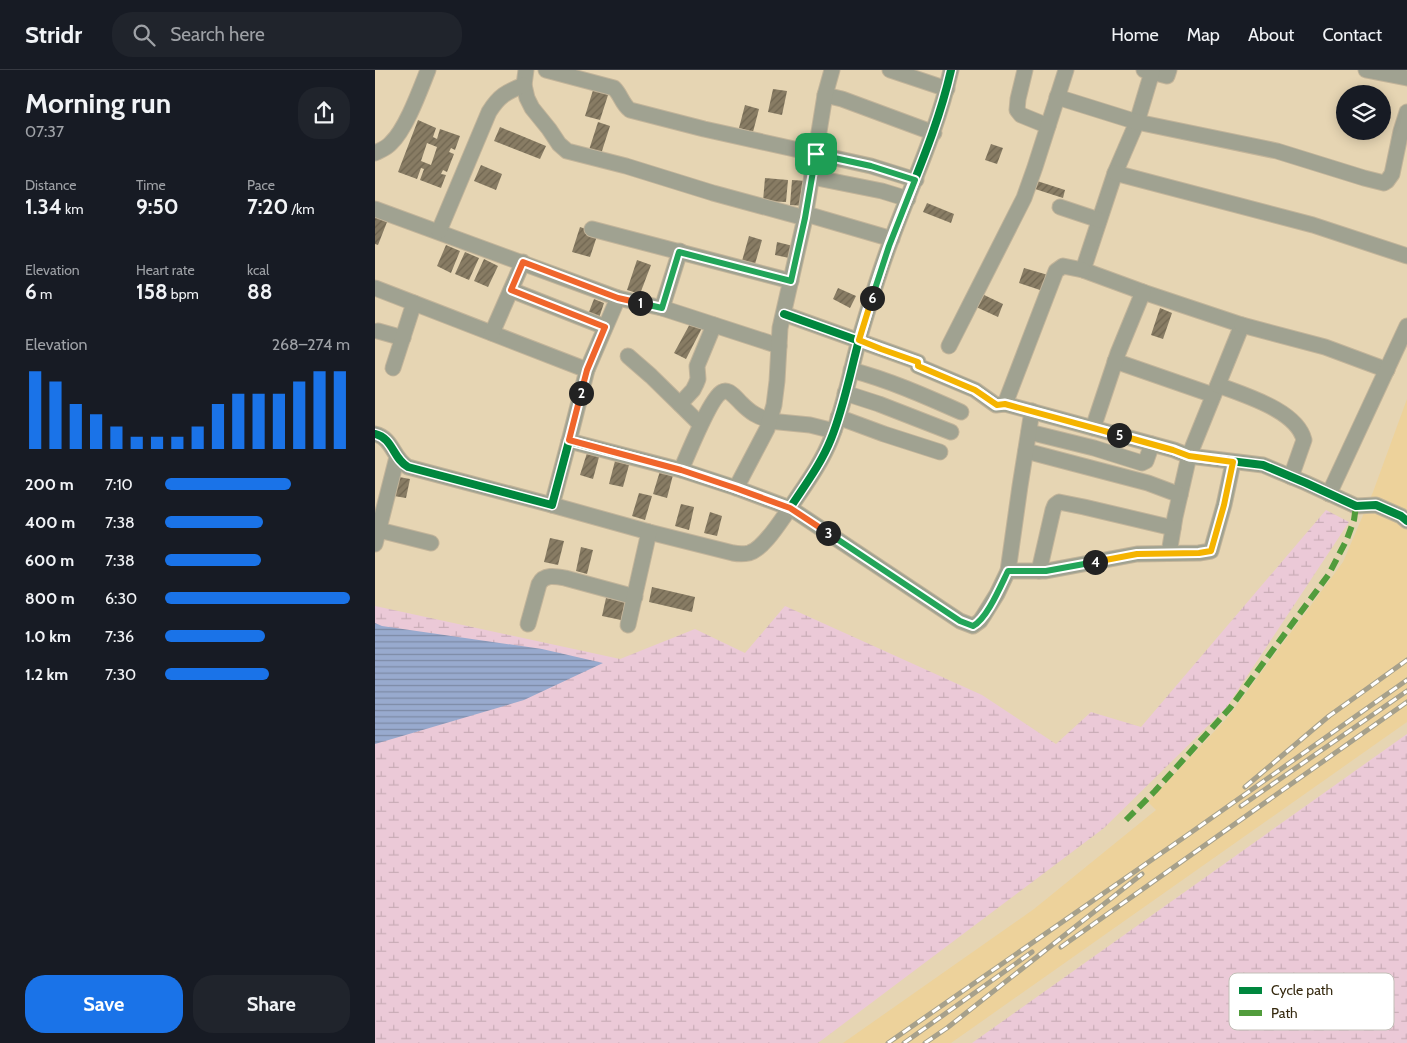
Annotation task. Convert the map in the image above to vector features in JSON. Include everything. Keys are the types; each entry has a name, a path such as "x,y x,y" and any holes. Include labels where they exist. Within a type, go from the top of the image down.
{"street":[{"path":"375,154 390,145 399,135 428,70"},
{"path":"546,70 614,88 625,106 630,110 704,129 871,166 915,180"},
{"path":"735,488 770,420 776,389 780,328 806,216 825,95 831,70"},
{"path":"890,70 947,89"},
{"path":"375,434 389,442 402,464 408,467 733,553 752,552 766,541 823,457 836,424 859,340 892,239 934,133 951,70"},
{"path":"1025,70 1017,110 1021,115 1048,126"},
{"path":"949,346 1024,198 1066,70"},
{"path":"1083,270 1115,173 1137,122 1148,71 1167,76 1169,70"},
{"path":"1366,70 1407,78"},
{"path":"525,77 527,98 532,108 559,144 567,151 626,166 713,193 892,239"},
{"path":"439,231 489,112 499,98 525,77"},
{"path":"825,95 842,99 934,133"},
{"path":"1057,97 1137,122 1277,151 1364,178 1384,182 1387,182 1392,174 1407,112"},
{"path":"1115,173 1313,225 1407,256"},
{"path":"812,177 882,191 908,199"},
{"path":"1060,207 1099,220"},
{"path":"375,209 618,298 662,308 779,346"},
{"path":"592,228 791,281"},
{"path":"662,308 679,252"},
{"path":"492,333 523,262"},
{"path":"1005,404 1056,271 1063,266 1083,270 1242,325 1325,346 1387,370"},
{"path":"375,288 587,370"},
{"path":"511,290 605,327"},
{"path":"1093,428 1115,361 1143,292"},
{"path":"553,505 587,370 618,298"},
{"path":"393,368 414,303"},
{"path":"784,314 918,362 918,366 975,390 997,405 1005,404 1032,411 1189,456 1263,465 1356,506 1376,505 1401,516 1407,521"},
{"path":"680,404 696,384 697,366 714,325"},
{"path":"1169,554 1189,456 1242,325"},
{"path":"1329,494 1407,326"},
{"path":"378,331 403,338"},
{"path":"628,356 701,424"},
{"path":"1115,361 1269,405 1279,411 1295,424 1304,440 1291,477"},
{"path":"851,370 877,377 961,412"},
{"path":"681,470 701,424 716,398 725,391 732,394 749,412 760,418 810,425 836,424 884,434 940,452"},
{"path":"845,393 951,432"},
{"path":"569,440 681,470 790,508 960,621 973,626 980,621 997,594 1008,571 1032,411"},
{"path":"1029,432 1094,448 1142,464 1146,461 1152,444"},
{"path":"1026,451 1148,483 1180,495"},
{"path":"397,457 377,537 431,543"},
{"path":"1008,571 1046,571 1137,554 1199,553 1211,551 1224,505 1233,462"},
{"path":"1039,571 1053,510 1059,502 1173,528"},
{"path":"628,625 649,532"},
{"path":"528,624 539,584 545,577 556,576 565,578 635,597"}],"shaded area":[{"path":"1407,399 1407,722 951,1043 843,1043 1034,909 1156,810 1148,802 1228,717 1343,562 1373,492"}],"green space":[{"path":"1326,510 1349,522 1226,708 1104,828 818,1043 375,1043 375,606 620,659 695,629 745,653 785,606 982,695 1056,744 1091,712 1141,727"},
{"path":"1407,734 1407,1043 972,1043"}],"water":[{"path":"375,623 382,626 542,649 603,663 524,700 375,744"}],"building":[{"path":"594,87 609,92 600,120 585,116"},
{"path":"773,89 787,91 782,115 768,112"},
{"path":"745,105 759,109 753,132 739,128"},
{"path":"418,120 436,128 433,137 437,139 440,129 460,136 455,150 451,148 449,152 454,154 447,172 443,170 441,174 446,175 441,188 420,180 424,169 421,168 417,179 398,172","holes":["427,143 437,147 431,165 421,161"]},
{"path":"598,122 610,126 601,154 589,150"},
{"path":"500,127 546,146 540,159 494,141"},
{"path":"991,144 1003,148 997,164 985,160"},
{"path":"481,165 502,174 496,190 474,181"},
{"path":"765,178 788,180 786,202 763,201"},
{"path":"792,180 807,181 805,206 790,205"},
{"path":"1034,180 1065,190 1063,198 1032,188"},
{"path":"927,203 954,214 951,223 923,212"},
{"path":"375,217 387,222 378,245 375,244"},
{"path":"580,227 598,233 590,257 572,252"},
{"path":"749,236 762,240 755,264 742,261"},
{"path":"777,242 797,247 794,259 775,255"},
{"path":"446,245 460,251 451,273 437,266"},
{"path":"465,252 479,258 469,280 455,274"},
{"path":"484,259 498,266 488,287 474,281"},
{"path":"637,260 651,265 640,294 627,290"},
{"path":"1024,268 1048,275 1043,291 1019,283"},
{"path":"838,288 856,296 850,308 833,299"},
{"path":"980,293 1003,304 998,317 974,306"},
{"path":"594,299 604,303 598,321 587,317"},
{"path":"1160,308 1172,313 1163,339 1151,335"},
{"path":"691,322 702,328 686,359 674,353"},
{"path":"587,453 599,457 593,479 580,475"},
{"path":"615,461 629,465 623,487 609,484"},
{"path":"660,471 673,475 667,498 653,494"},
{"path":"399,477 410,479 406,498 394,496"},
{"path":"639,493 652,496 645,520 632,516"},
{"path":"681,504 694,507 689,530 675,526"},
{"path":"710,512 722,516 717,536 704,533"},
{"path":"550,538 564,541 558,565 544,562"},
{"path":"581,547 593,550 587,574 576,571"},
{"path":"652,587 695,597 692,612 649,602"},
{"path":"606,598 625,602 621,620 602,616"}],"railway":[{"path":"1245,787 1329,716 1407,660"},
{"path":"888,1043 1407,680"},
{"path":"1241,806 1407,691"},
{"path":"1061,947 1407,702"},
{"path":"925,1043 947,1028 1142,874"},
{"path":"904,1043 1032,952"}],"marked path":[{"path":"1126,820 1155,791 1230,708 1329,574 1347,539 1354,520 1356,506"}],"cycle path":[{"path":"375,434 386,440 399,459 408,467 552,505 569,441 681,470 790,508 822,457 836,427 877,281 939,115 951,70"},
{"path":"784,314 918,362 918,366 975,390 996,405 1005,404 1174,450 1189,456 1263,465 1356,506 1376,505 1401,516 1407,521"}],"route":[{"path":"816,154 871,166 915,180 889,246 859,340 918,362 918,366 975,390 997,405 1005,404 1189,456 1233,462 1224,505 1211,551 1199,553 1137,554 1046,571 1008,571 997,594 980,621 973,626 960,621 790,508 681,470 569,440 587,370 605,327 511,290 523,262 618,298 662,308 679,252 791,281 805,218 816,154"}]}
